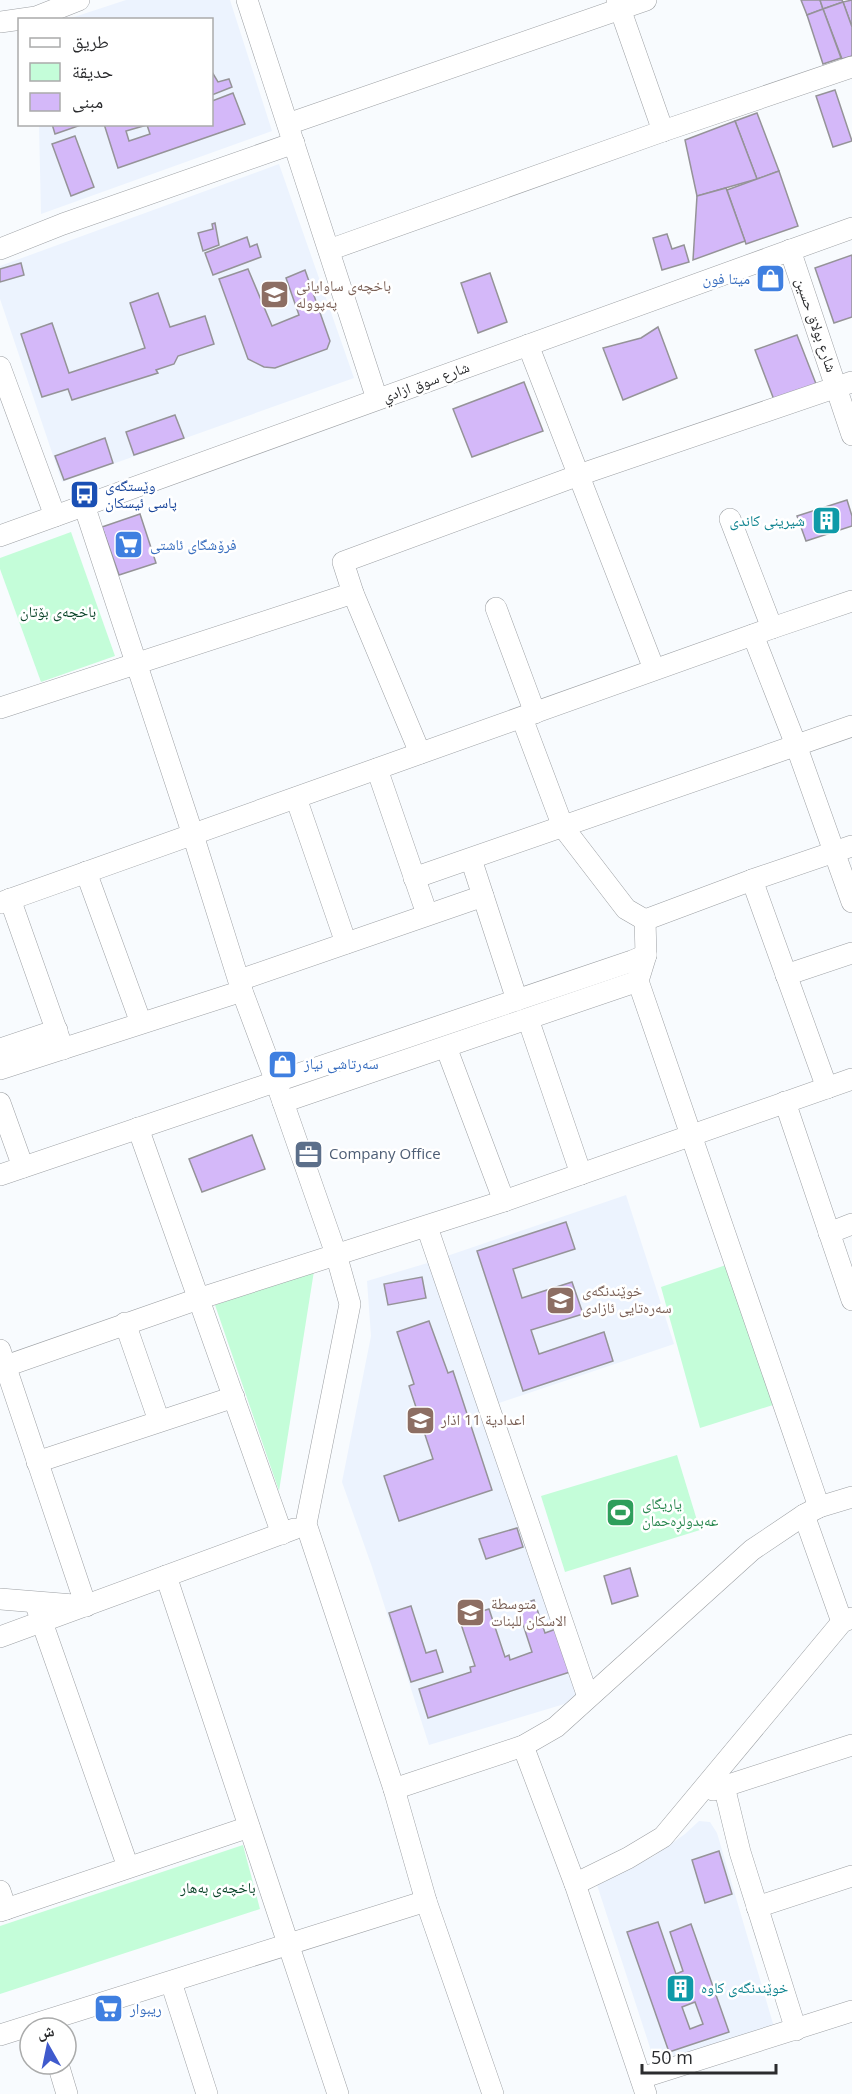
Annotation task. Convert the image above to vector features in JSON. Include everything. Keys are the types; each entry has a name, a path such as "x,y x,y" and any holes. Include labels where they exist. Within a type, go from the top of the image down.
{"street":[{"path":"29,18 79,0"},
{"path":"247,0 378,399"},
{"path":"0,249 618,5 646,0"},
{"path":"618,5 663,131"},
{"path":"0,22 18,20"},
{"path":"328,250 663,131 852,67"},
{"name":"شارع سوق ازادي","path":"0,536 852,228"},
{"name":"شارع بولاق حسين","path":"790,250 844,385 852,435"},
{"path":"528,345 654,669"},
{"path":"0,367 55,516"},
{"path":"420,753 353,593 343,562 579,476 844,385"},
{"path":"84,506 241,985 336,1254 350,1304 306,1524 394,1789 426,1901 493,2094"},
{"path":"730,519 796,745 843,849 852,902"},
{"path":"0,708 353,593"},
{"path":"60,1039 5,901 529,716 654,669 852,602"},
{"path":"496,608 563,827 626,909 645,921"},
{"path":"414,878 852,726"},
{"path":"377,769 427,914"},
{"path":"296,798 346,943"},
{"path":"645,921 752,880 843,849"},
{"path":"471,859 517,1000"},
{"path":"86,872 141,1023"},
{"path":"752,880 827,1088"},
{"path":"0,1049 141,1023 346,943 483,896"},
{"path":"575,1884 628,1858 663,1837 847,1620 692,1135 638,981 646,955 645,921"},
{"path":"786,975 852,953"},
{"path":"0,1175 646,955"},
{"path":"283,1102 638,981"},
{"path":"528,1019 581,1174"},
{"path":"0,1070 60,1039"},
{"path":"446,1047 504,1201"},
{"path":"86,1606 2,1361 427,1227 852,1079"},
{"path":"785,1102 852,1300"},
{"path":"0,1103 23,1167"},
{"path":"138,1128 282,1534"},
{"path":"829,1233 852,1224"},
{"path":"427,1227 588,1697"},
{"path":"125,1323 159,1421"},
{"path":"37,1462 234,1397"},
{"path":"394,1789 523,1746 556,1727 752,1550 812,1511 852,1497"},
{"path":"0,1637 39,1612 86,1606 306,1524"},
{"path":"166,1576 338,2094"},
{"path":"0,1599 39,1612"},
{"path":"39,1612 128,1867"},
{"path":"697,1795 852,1745"},
{"path":"523,1746 575,1884 644,2086 852,2011"},
{"path":"724,1786 741,1852 796,2030"},
{"path":"2,1904 128,1867 249,1827"},
{"path":"758,1907 852,1876"},
{"path":"71,2016 426,1901"},
{"path":"171,1982 207,2094"},
{"path":"0,2035 18,2031"},
{"path":"62,2076 67,2094"}],"shaded area":[{"path":"126,0 230,0 272,131 41,214 39,126 213,126 213,18 71,18"},
{"path":"279,164 354,378 62,482 0,299 0,266","holes":["246,237 250,247 257,245 261,257 213,274 205,253","248,269 272,326 299,315 286,278 305,271 330,341 327,349 275,368 264,367 248,359 219,279"]},
{"name":"خوێندنگەی سەرەتایی ئازادی","path":"626,1195 674,1344 499,1403 447,1256"},
{"path":"431,1262 581,1699 429,1745 342,1482 371,1336 367,1281"},
{"path":"699,1821 710,1822 717,1833 774,2027 656,2066 597,1885 654,1856"}],"green space":[{"name":"باخچەی بۆتان","path":"71,532 115,656 41,682 0,569 0,558"},
{"path":"729,1264 773,1405 700,1428 661,1287"},
{"path":"314,1271 279,1491 215,1305"},
{"name":"یاریگای عەبدولڕەحمان","path":"677,1455 700,1530 565,1572 541,1496"},
{"name":"باخچەی بەهار","path":"243,1845 260,1909 0,1994 0,1926"}],"building":[{"path":"801,0 820,0 823,9 807,15"},
{"path":"820,0 842,0 843,2 823,9"},
{"path":"852,0 852,27 843,2"},
{"path":"843,2 852,27 852,56 842,59 823,9"},
{"path":"823,9 841,58 823,64 807,15"},
{"path":"213,74 218,82 229,79 232,87 213,95"},
{"path":"835,90 852,141 833,147 816,96"},
{"path":"233,93 245,124 118,168 105,126 144,126 126,131 129,141 150,134 147,126 213,126 213,101"},
{"path":"757,113 779,171 757,179 735,121"},
{"path":"735,121 757,179 697,196 685,140"},
{"path":"53,126 78,126 55,134"},
{"path":"75,136 94,187 71,196 52,144"},
{"path":"779,171 798,226 746,244 727,190"},
{"path":"726,188 745,241 693,260 697,196"},
{"path":"215,223 219,245 203,251 198,233 213,229 212,224"},
{"path":"667,234 672,249 684,245 689,262 662,270 653,238"},
{"path":"247,237 250,247 257,244 261,257 213,275 205,253"},
{"path":"852,255 852,317 834,323 815,268"},
{"path":"21,263 24,275 0,282 0,269"},
{"path":"248,269 272,326 299,315 286,278 305,270 330,341 327,349 275,368 264,367 248,359 219,279"},
{"path":"490,273 507,322 478,333 461,283"},
{"path":"158,293 170,327 205,316 214,344 178,356 174,364 156,370 158,373 72,400 68,389 42,397 21,334 52,323 69,373 145,348 130,303"},
{"path":"658,327 677,378 623,400 603,348 641,338"},
{"path":"797,335 818,389 776,405 755,350"},
{"path":"524,382 543,431 472,457 453,409"},
{"path":"175,415 184,438 134,455 126,432"},
{"path":"105,438 113,463 64,480 55,456"},
{"name":"شیرینی کاندی","path":"847,500 852,516 852,526 806,541 797,516"},
{"name":"فرۆشگای ئاشتی","path":"140,514 156,563 119,575 102,527"},
{"path":"252,1135 265,1169 202,1192 189,1159"},
{"path":"566,1222 575,1249 513,1269 522,1298 572,1282 583,1314 531,1330 539,1354 604,1332 613,1361 523,1391 477,1251"},
{"path":"422,1277 426,1298 388,1305 384,1284"},
{"path":"429,1321 448,1373 453,1371 492,1490 399,1521 384,1476 433,1459 409,1386 414,1384 397,1332"},
{"path":"517,1528 523,1547 486,1559 479,1539"},
{"path":"630,1568 638,1596 612,1604 604,1576"},
{"path":"534,1600 545,1633 556,1629 570,1672 428,1718 419,1689 471,1672 470,1667 475,1666 459,1618 489,1609 505,1657 509,1655 510,1660 532,1652 517,1606"},
{"path":"411,1606 426,1653 436,1650 443,1672 411,1682 389,1613"},
{"path":"719,1851 732,1894 705,1903 692,1860"},
{"name":"خوێندنگەی کاوە","path":"658,1922 676,1974 683,1971 670,1932 691,1924 729,2032 669,2052 627,1932","holes":["695,2002 703,2024 690,2029 682,2007"]}],"place":[{"name":"ميتا فون","path":"771,279"},
{"name":"باخچەی ساوایانی پەپوولە","path":"275,295"},
{"name":"وێستگەی پاسی ئیسکان","path":"84,495"},
{"name":"شیرینی کاندی","path":"826,521"},
{"name":"فرۆشگای ئاشتی","path":"129,545"},
{"name":"سەرتاشی نیاز","path":"283,1064"},
{"name":"Company Office","path":"308,1154"},
{"name":"خوێندنگەی سەرەتایی ئازادی","path":"561,1300"},
{"name":"اعدادية 11 اذار","path":"420,1420"},
{"name":"یاریگای عەبدولڕەحمان","path":"621,1513"},
{"name":"متوسطة الاسكان للبنات","path":"470,1613"},
{"name":"خوێندنگەی کاوە","path":"680,1988"},
{"name":"ريبوار","path":"109,2009"}]}
